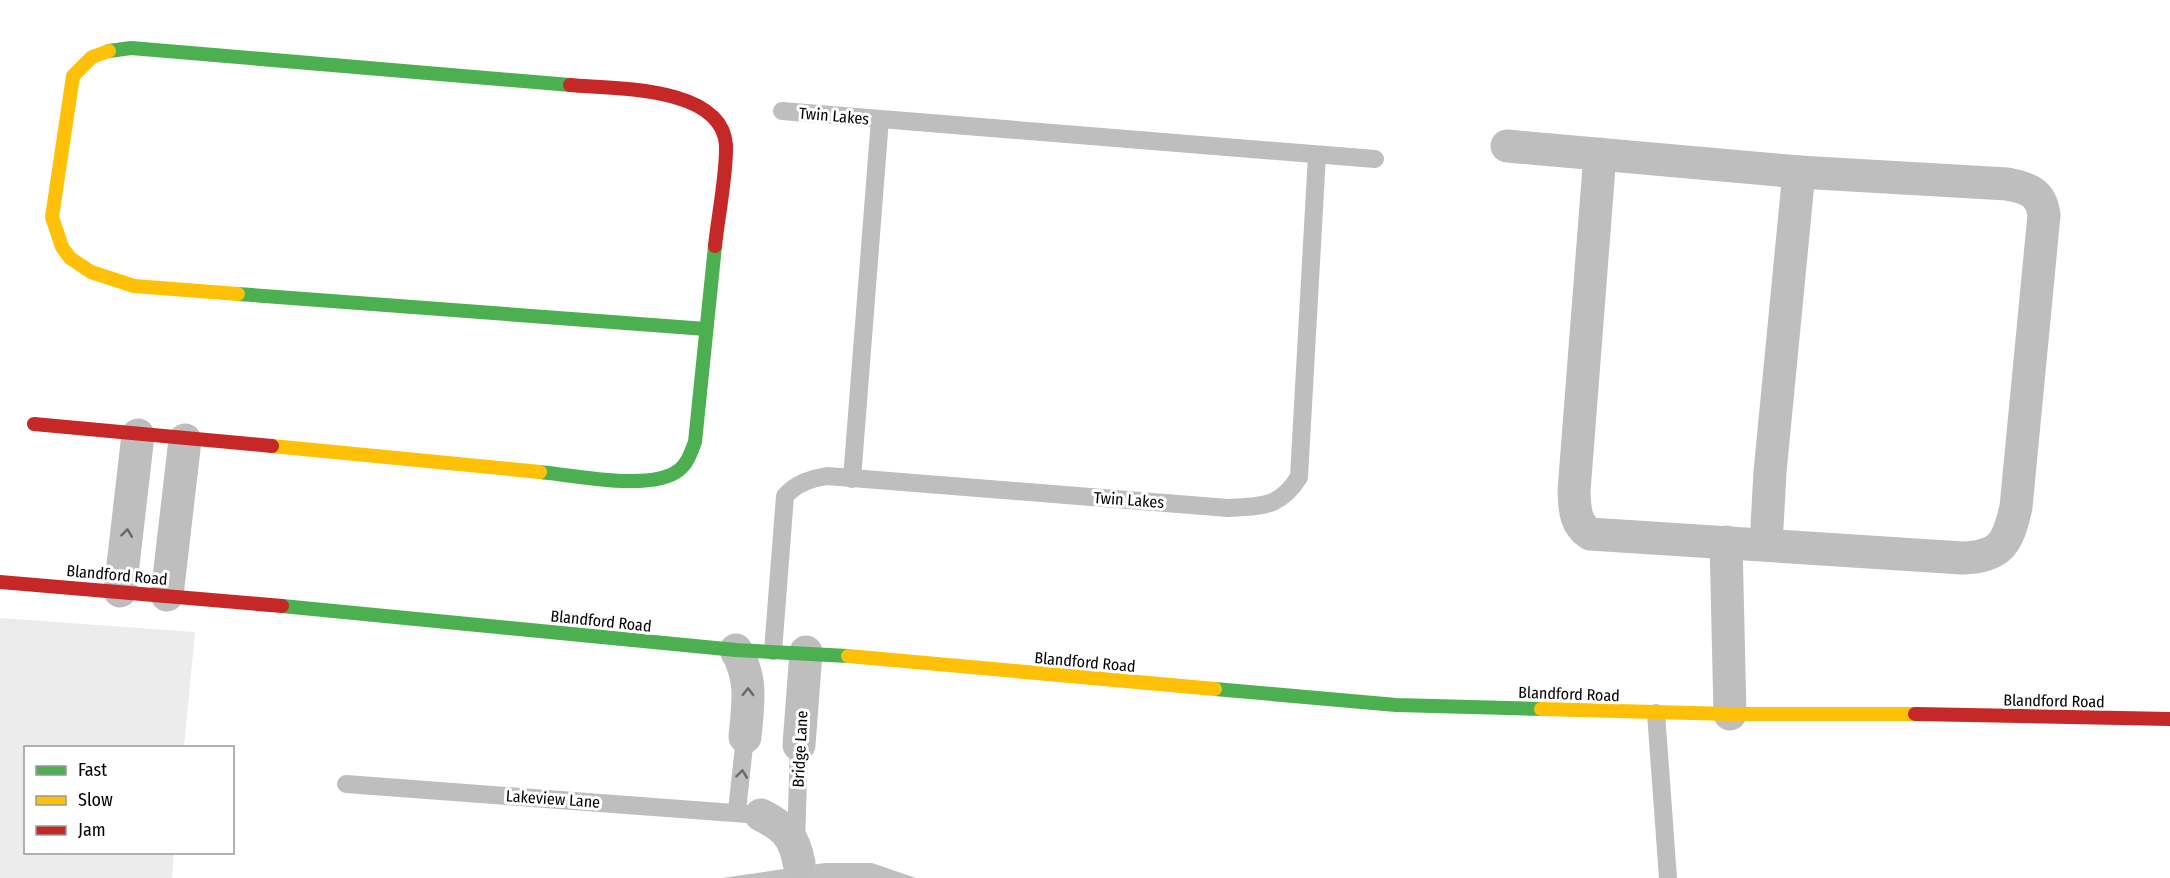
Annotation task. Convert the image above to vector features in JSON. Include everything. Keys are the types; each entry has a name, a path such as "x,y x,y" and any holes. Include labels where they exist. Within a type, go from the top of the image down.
{"street":[{"path":"34,424 628,480 657,480 671,476 687,462 692,454 706,329 726,143 722,131 703,107 682,96 131,48 102,51 86,60 73,76 52,217 56,238 69,259 101,277 134,286 706,329"},
{"path":"1507,146 1600,154 1799,172 2007,184 2031,190 2037,195 2044,215 2016,507 2012,528 2001,546 1991,554 1962,558 1590,534 1582,529 1578,520 1574,491 1600,154"},
{"path":"1766,545 1770,472 1799,172"},
{"path":"120,591 138,435"},
{"path":"167,595 185,440"},
{"path":"1726,542 1730,714"},
{"name":"Blandford Road","path":"0,582 167,595 736,650 806,652 1396,705 1656,713 1830,712 2170,719"},
{"path":"736,650 746,668 749,686 746,737"},
{"name":"Bridge Lane","path":"799,745 806,652"},
{"name":"Bridge Lane","path":"749,813 783,825 799,863"}],"lane":[{"name":"Twin Lakes","path":"782,111 1375,159"},
{"path":"852,479 880,119"},
{"name":"Twin Lakes","path":"773,651 785,496 794,487 812,479 827,476 1227,508 1265,506 1290,492 1299,477 1317,154"},
{"path":"1656,713 1668,878"},
{"path":"746,737 749,813"},
{"name":"Bridge Lane","path":"799,745 799,863"},
{"name":"Lakeview Lane","path":"346,784 749,813"}],"shaded area":[{"path":"0,618 195,632 184,746 24,746 24,854 174,854 172,878 0,878"},
{"path":"825,863 872,863 916,878 722,878"}],"traffic: fast":[{"path":"109,51 131,48 570,85"},
{"path":"540,472 612,480 651,480 667,477 685,464 695,442 715,246"},
{"path":"238,294 706,329"},
{"path":"282,606 736,650 848,656"},
{"path":"1215,689 1396,705 1541,709"}],"traffic: slow":[{"path":"109,51 92,57 73,76 52,217 62,247 70,258 91,272 134,286 238,294"},
{"path":"272,446 540,472"},
{"path":"848,656 1215,689"},
{"path":"1541,709 1730,714 1915,714"}],"traffic: jam":[{"path":"570,85 662,94 686,101 706,111 720,125 726,145 726,156 715,246"},
{"path":"34,424 272,446"},
{"path":"0,582 282,606"},
{"path":"1915,714 2170,719"}]}
